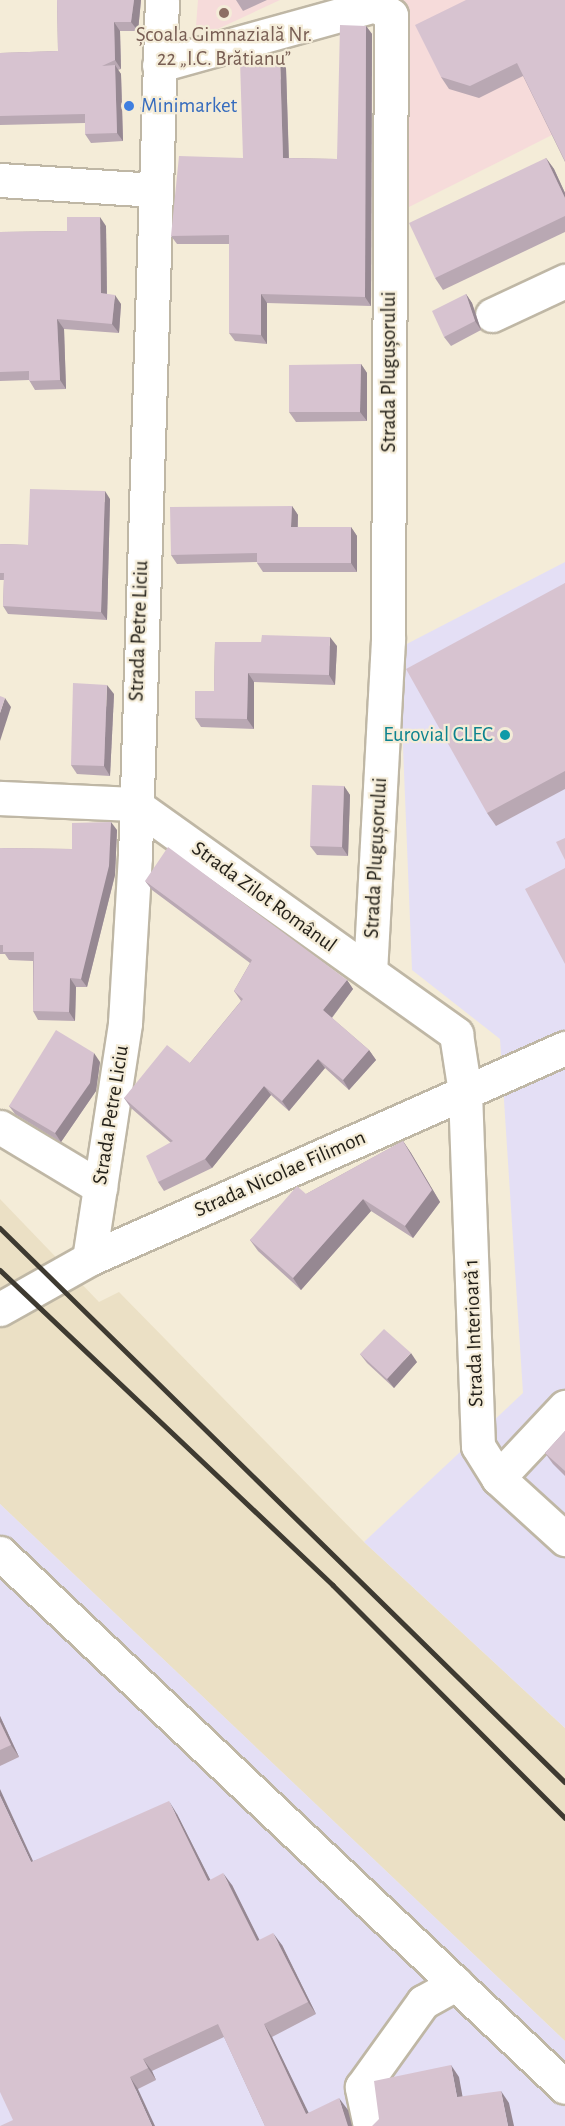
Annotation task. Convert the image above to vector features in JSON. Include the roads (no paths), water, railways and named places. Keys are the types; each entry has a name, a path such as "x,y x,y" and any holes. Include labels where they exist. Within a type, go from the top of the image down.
{"street":[{"name":"Strada Petre Liciu","path":"89,1259 125,1023 153,190 162,0"},
{"name":"Strada Plugușorului","path":"159,65 376,5 391,15 388,640 369,972"},
{"path":"0,180 153,190"},
{"path":"492,315 565,281"},
{"path":"0,798 134,804"},
{"name":"Strada Zilot Românul","path":"134,804 456,1034 465,1092"},
{"name":"Strada Nicolae Filimon","path":"0,1309 89,1259 565,1048"},
{"name":"Strada Interioară 1","path":"465,1092 478,1446 498,1478 565,1539"},
{"path":"0,1127 100,1187"},
{"path":"498,1478 565,1407"},
{"path":"0,1553 565,2087"},
{"path":"370,2126 362,2087 423,2002 456,1984"}],"railway":[{"path":"0,1228 565,1782"},
{"path":"0,1270 333,1585 565,1818"}],"place":[{"name":"Școala Gimnazială Nr. 22 „I.C. Brătianu”","path":"224,13"},
{"name":"Minimarket","path":"129,106"},
{"name":"Eurovial CLEC","path":"505,735"}]}
